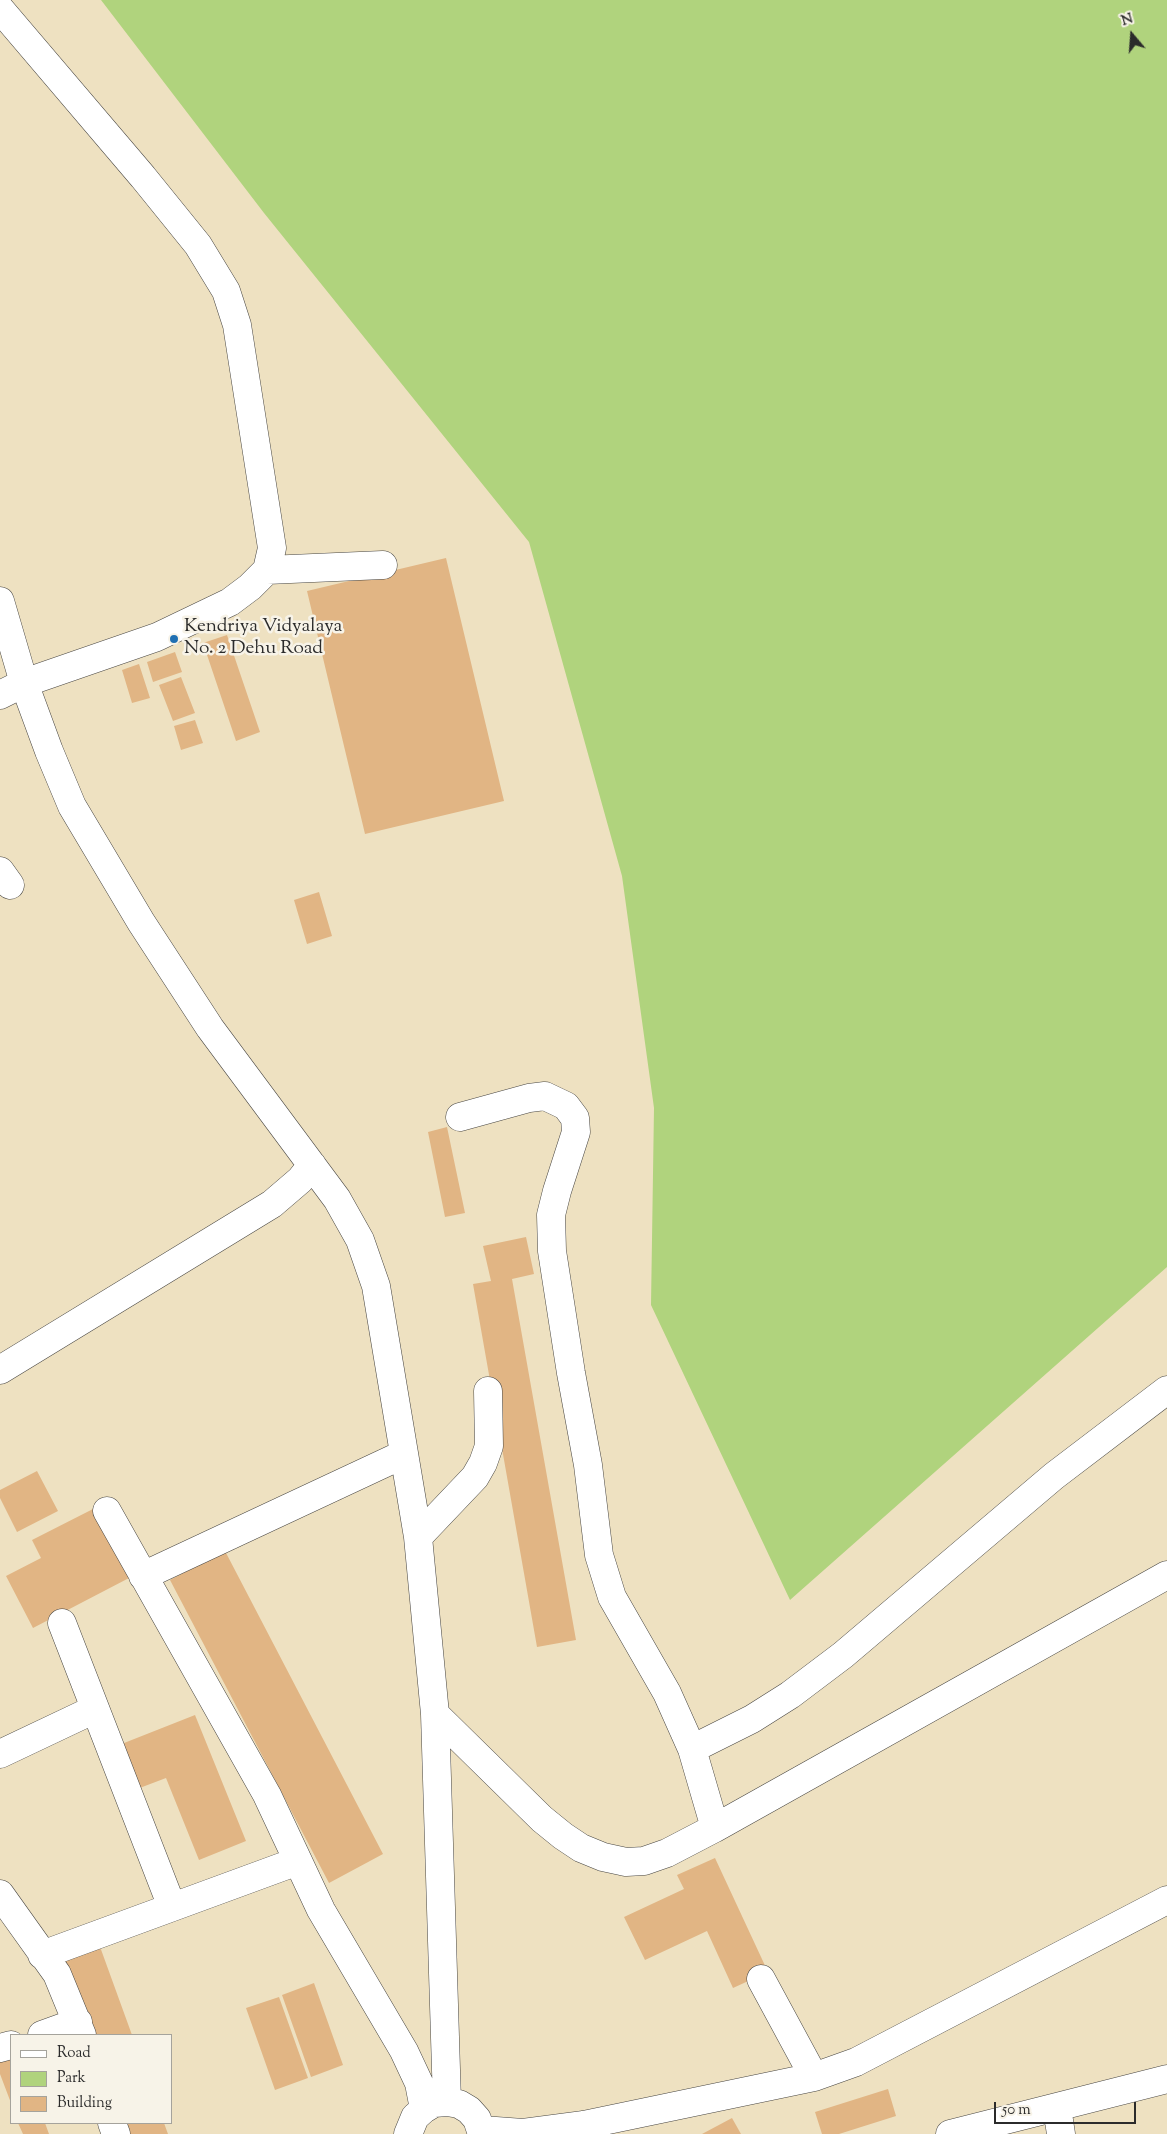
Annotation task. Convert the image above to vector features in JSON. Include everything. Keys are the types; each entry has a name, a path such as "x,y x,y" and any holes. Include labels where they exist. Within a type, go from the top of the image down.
{"lane":[{"path":"0,9 143,177 198,245 226,292 237,325 272,548 267,570 250,587 230,602 157,637 12,689"},
{"path":"267,570 383,565"},
{"path":"0,600 12,689 49,751 72,806 141,922 210,1028 338,1199 360,1240 376,1286 418,1537 436,1714 435,2106"},
{"path":"460,1117 528,1098 545,1096 566,1106 574,1118 576,1132 557,1191 552,1215 552,1251 571,1373 588,1465 599,1555 612,1597 667,1693 692,1749 715,1828"},
{"path":"0,1370 272,1204 300,1180 312,1165"},
{"path":"692,1749 752,1719 790,1695 843,1655 1054,1476 1167,1390"},
{"path":"418,1537 475,1477 483,1463 489,1446 488,1391"},
{"path":"143,1576 404,1454"},
{"path":"106,1511 268,1795 321,1910 367,1985 412,2066 419,2083 435,2106"},
{"path":"436,1714 542,1818 581,1848 603,1858 626,1862 644,1861 667,1853 715,1828 1167,1575"},
{"path":"62,1623 172,1907"},
{"path":"0,1754 95,1709"},
{"path":"42,1955 298,1860"},
{"path":"0,1894 57,1974 80,2029 48,2034"},
{"path":"408,2134 415,2117 435,2106 458,2104 469,2110 477,2119 482,2132 523,2132 584,2125 814,2077 856,2062 1167,1900"},
{"path":"761,1979 814,2077"},
{"path":"950,2134 1167,2079"},
{"path":"1056,2107 1061,2134"}],"green space":[{"path":"101,0 1167,0 1167,1267 790,1600 651,1305 654,1108 622,876 529,542 264,213"}],"building":[{"path":"446,558 504,801 365,834 307,591"},
{"path":"227,635 260,732 236,741 203,643"},
{"path":"175,652 182,672 153,682 147,662"},
{"path":"139,664 150,698 132,703 122,670"},
{"path":"181,677 195,713 173,721 159,685"},
{"path":"195,720 203,743 181,750 174,726"},
{"path":"319,892 332,936 307,944 294,900"},
{"path":"447,1127 465,1213 445,1217 428,1132"},
{"path":"526,1237 534,1274 512,1279 576,1640 537,1647 473,1284 491,1281 483,1246"},
{"path":"37,1471 58,1511 17,1532 0,1498 0,1490"},
{"path":"93,1509 129,1578 33,1628 6,1576 41,1558 32,1540"},
{"path":"225,1551 383,1854 329,1883 170,1580"},
{"path":"195,1715 246,1841 199,1860 166,1778 137,1789 119,1745"},
{"path":"715,1858 768,1972 733,1988 707,1931 645,1960 624,1917 684,1889 677,1875"},
{"path":"99,1944 132,2034 89,2034 60,1957"},
{"path":"314,1983 343,2065 311,2077 282,1995"},
{"path":"279,1997 308,2078 275,2090 246,2008"},
{"path":"10,2048 10,2100 0,2074 0,2052"},
{"path":"888,2089 896,2116 839,2134 822,2134 815,2112"},
{"path":"732,2118 741,2134 702,2134"},
{"path":"18,2124 45,2124 49,2134 23,2134"},
{"path":"120,2124 164,2124 168,2134 124,2134"}],"place":[{"name":"Kendriya Vidyalaya No. 2 Dehu Road","path":"174,639"}]}
